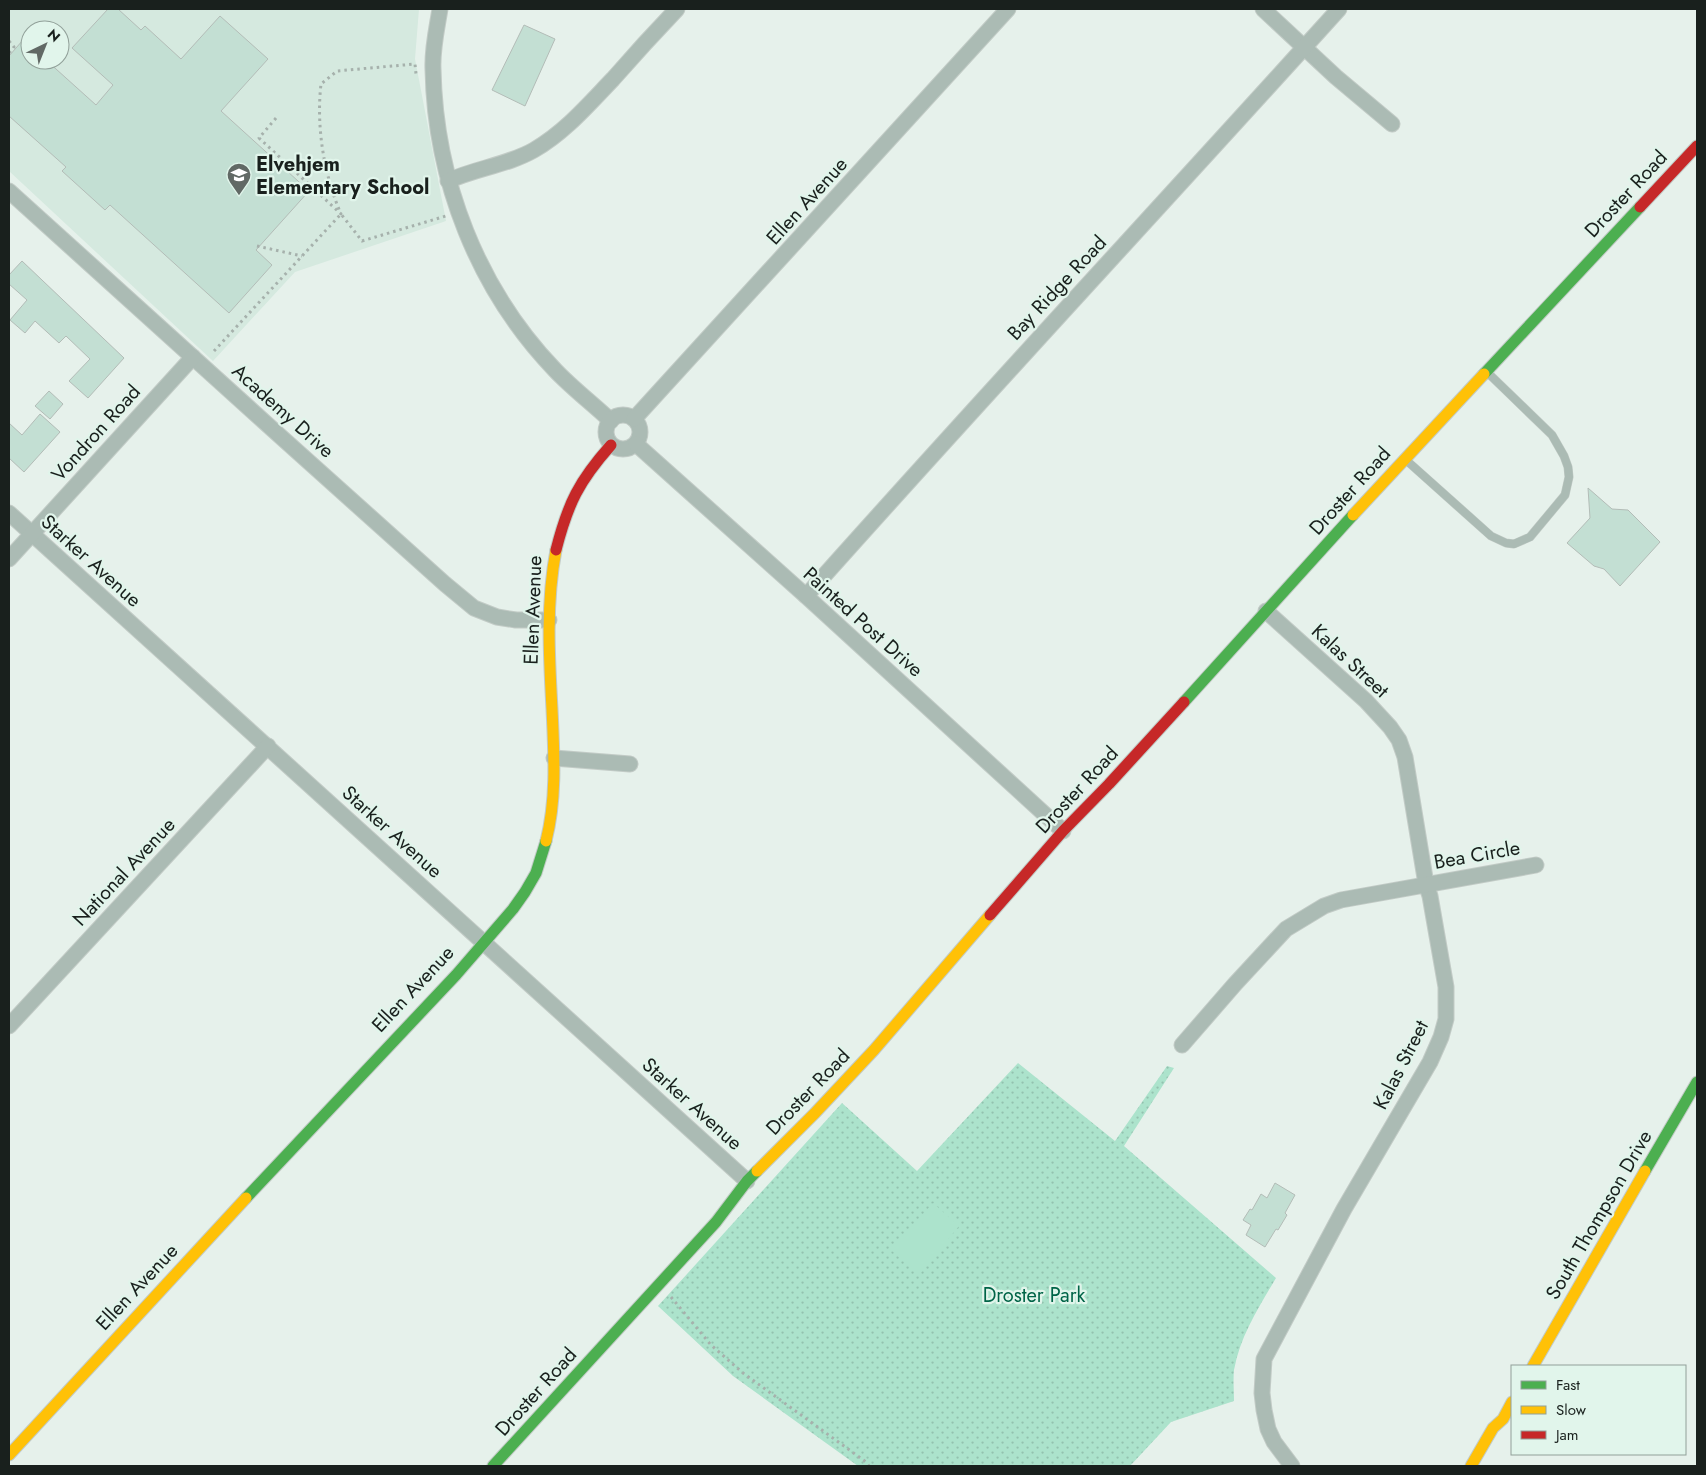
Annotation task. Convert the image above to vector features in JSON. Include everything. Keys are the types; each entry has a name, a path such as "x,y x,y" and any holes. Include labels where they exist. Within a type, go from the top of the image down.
{"street":[{"path":"440,9 433,68 439,139 448,181 470,243 494,291 524,333 555,371 611,421"},
{"path":"448,181 533,151 561,131 585,109 677,9"},
{"name":"Ellen Avenue","path":"634,419 1008,9"},
{"path":"1263,9 1392,124"},
{"name":"Bay Ridge Road","path":"806,596 1038,338 1339,9"},
{"name":"Droster Road","path":"493,1466 716,1222 747,1181 816,1113 874,1050 1063,831 1404,459 1697,146"},
{"name":"Academy Drive","path":"9,191 474,608 498,617 516,620 550,620"},
{"name":"Vondron Road","path":"9,559 193,357"},
{"path":"625,415 634,419 640,429 639,440 636,444 626,449 611,445 607,430 611,421 625,415"},
{"name":"Painted Post Drive","path":"636,444 806,596 1063,831"},
{"name":"Ellen Avenue","path":"9,1455 458,972 528,890 545,847 553,808 554,758 550,620 551,573 556,546 564,518 575,493 611,445"},
{"name":"Starker Avenue","path":"9,513 747,1181"},
{"name":"Kalas Street","path":"1266,611 1366,701 1390,727 1399,740 1405,757 1426,884 1430,896 1446,987 1446,1019 1441,1037 1430,1062 1344,1209 1264,1359 1262,1393 1268,1429 1274,1442 1292,1466"},
{"name":"National Avenue","path":"9,1026 268,746"},
{"path":"554,758 630,764"},
{"name":"Bea Circle","path":"1182,1045 1234,984 1286,929 1306,915 1341,900 1536,865"},
{"name":"South Thompson Drive","path":"1534,1365 1697,1082"},
{"path":"1471,1466 1493,1428 1503,1419 1511,1404"}],"lane":[{"path":"1404,459 1491,536 1506,543 1514,544 1530,537 1565,495 1568,486 1568,467 1552,434 1486,371"}],"path":[{"path":"9,41 14,47 9,53"},
{"path":"341,214 333,195 322,141 319,114 321,84 337,71 351,69 415,64 416,74"},
{"path":"276,118 259,138 341,214 362,241 459,212"},
{"path":"214,351 341,214"},
{"path":"257,246 302,256"},
{"path":"660,1283 711,1345 743,1373 838,1440 869,1466"}],"shaded area":[{"name":"Elvehjem Elementary School","path":"9,9 419,9 415,59 446,221 295,272 213,361 9,171"}],"green space":[{"name":"Droster Park","path":"1018,1063 1115,1141 1167,1066 1174,1068 1124,1146 1276,1278 1251,1322 1241,1345 1234,1370 1234,1401 1171,1422 1130,1466 858,1466 733,1376 658,1306 842,1103 917,1171"},
{"path":"933,1203 959,1226 919,1275 891,1250"}],"building":[{"path":"108,9 118,9 141,30 145,26 181,59 220,16 268,59 221,111 309,191 256,250 272,265 229,313 110,205 105,210 62,171 66,167 9,116 9,56 20,43 20,70 57,70 96,105 113,85 72,48"},
{"path":"524,25 555,39 525,106 492,90"},
{"path":"22,261 124,358 88,398 69,381 90,359 66,336 59,343 35,321 25,333 10,320 27,300 9,284 9,275"},
{"path":"49,391 63,404 50,419 35,406"},
{"path":"40,414 60,432 24,472 9,458 9,423 22,435"},
{"path":"1588,488 1612,509 1628,510 1660,542 1620,586 1604,569 1594,566 1567,543 1590,518"},
{"path":"1275,1183 1295,1195 1285,1213 1287,1215 1265,1247 1246,1235 1251,1225 1243,1220 1250,1209 1252,1210 1261,1194 1267,1198"}],"traffic: fast":[{"path":"1484,374 1640,207"},
{"path":"1184,702 1353,515"},
{"path":"246,1198 456,975 513,909 536,873 546,841"},
{"path":"1645,1171 1697,1082"},
{"path":"493,1466 716,1222 747,1181 757,1171"}],"traffic: slow":[{"path":"1353,515 1484,374"},
{"path":"546,841 552,808 554,775 549,629 551,589 556,550"},
{"path":"757,1171 874,1050 990,915"},
{"path":"1534,1365 1645,1171"},
{"path":"9,1455 246,1198"},
{"path":"1471,1466 1493,1428 1503,1419 1511,1404"}],"traffic: jam":[{"path":"1640,207 1697,146"},
{"path":"556,550 565,519 576,493 611,445"},
{"path":"990,915 1063,831 1184,702"}],"place":[{"name":"Elvehjem Elementary School","path":"239,196"}]}
